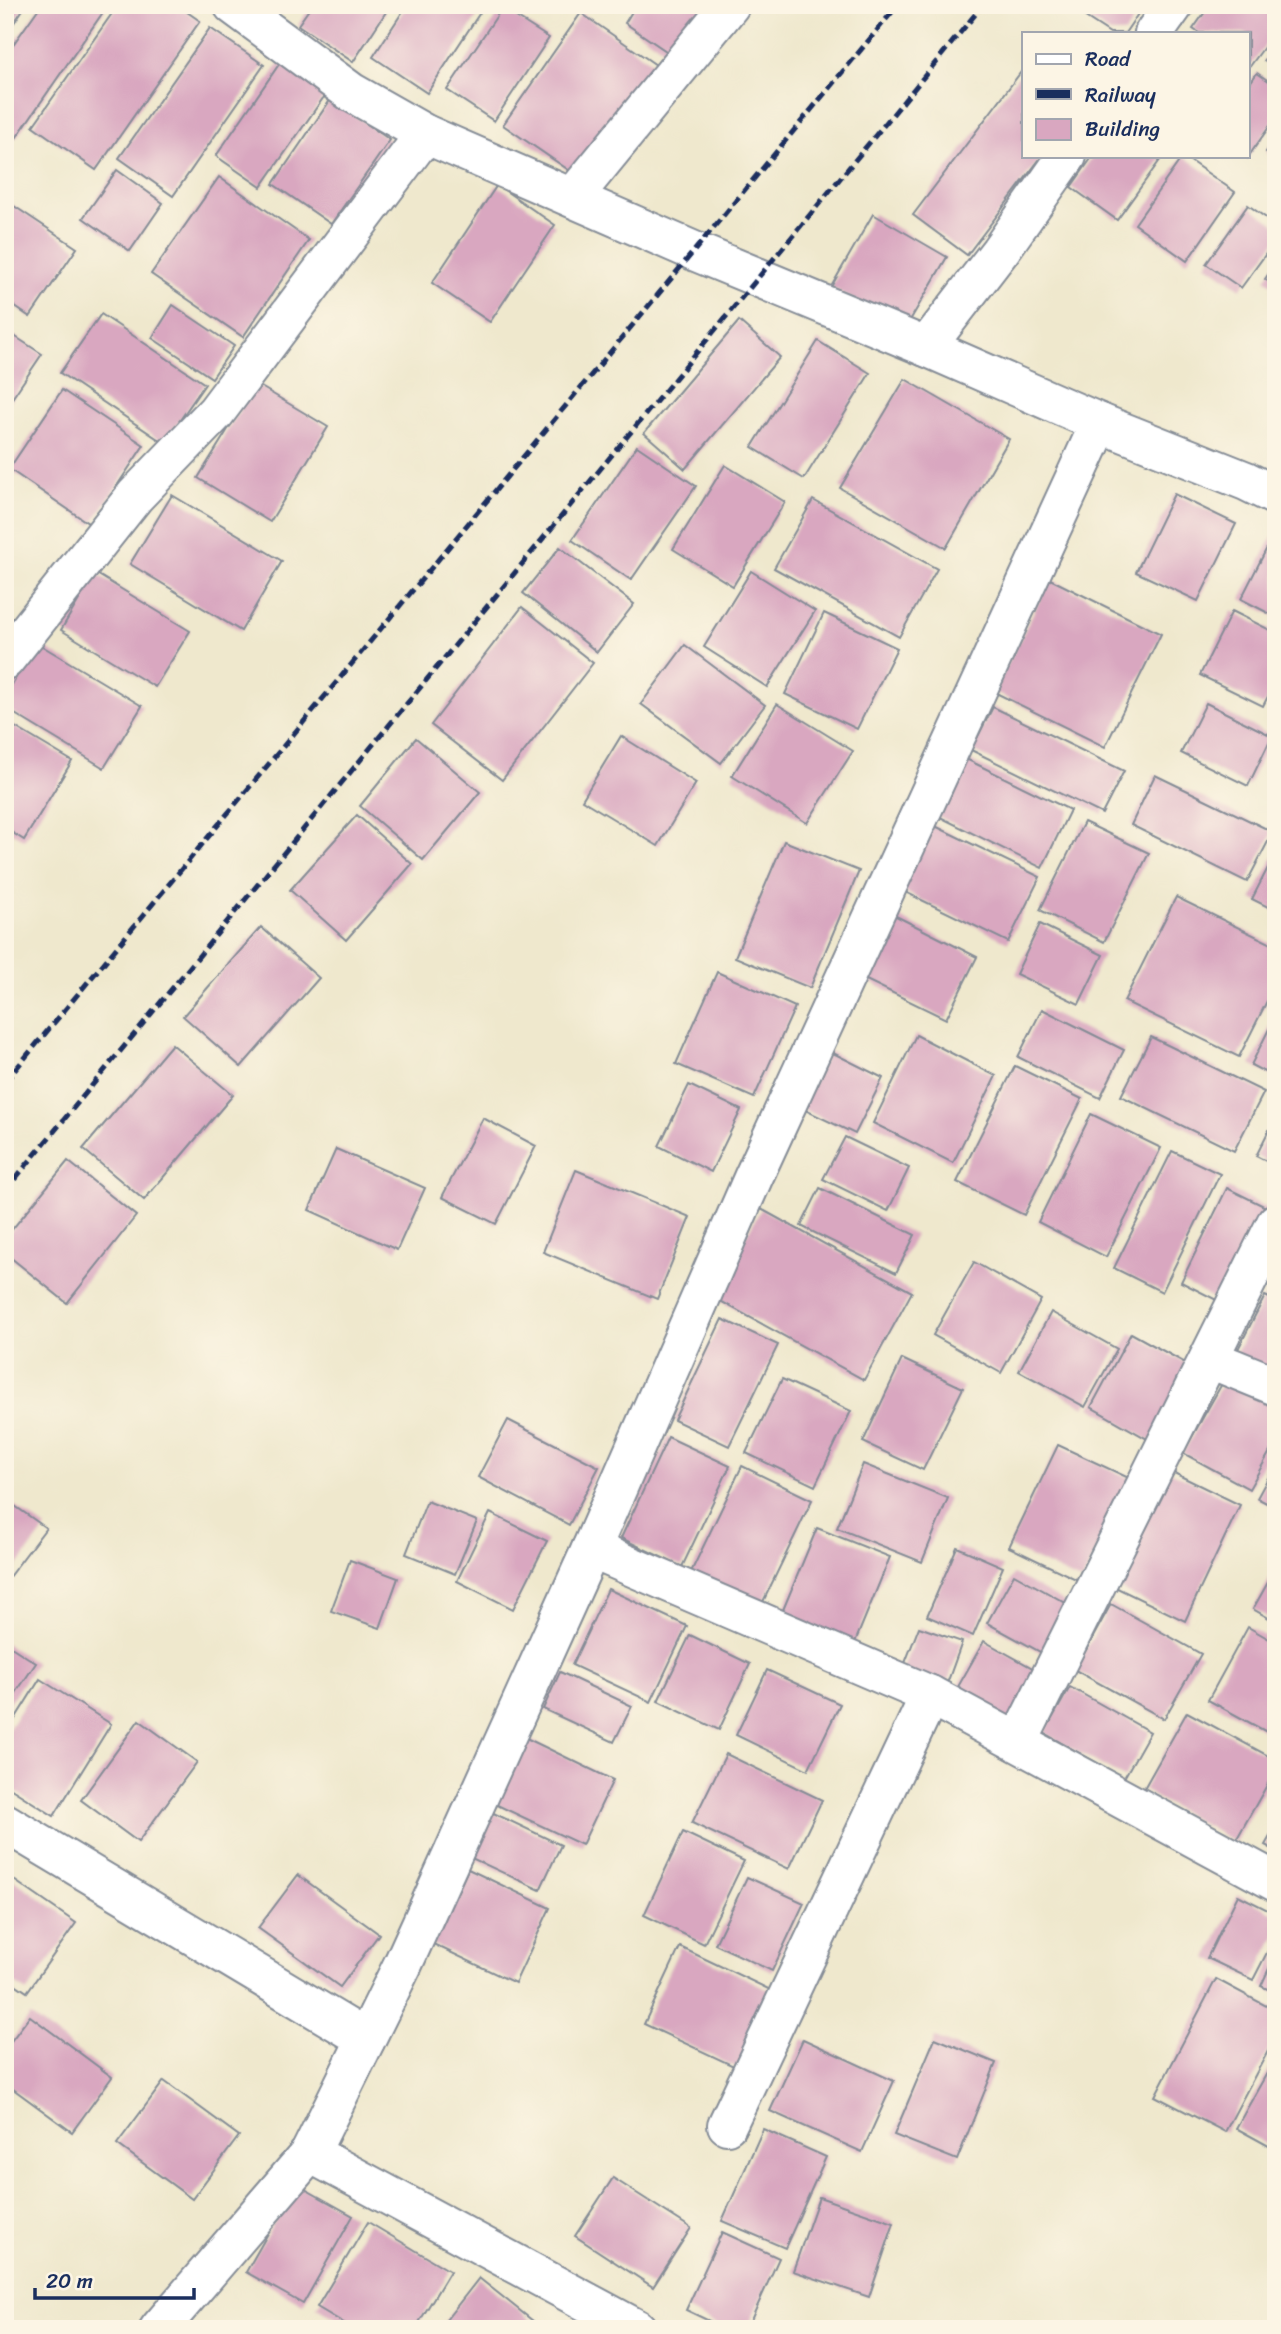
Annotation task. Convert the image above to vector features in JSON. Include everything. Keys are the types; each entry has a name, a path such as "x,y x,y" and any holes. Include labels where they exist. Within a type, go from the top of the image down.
{"street":[{"path":"233,5 351,92 425,134 694,251 926,347 1100,423 1246,481 1276,496"},
{"path":"573,197 730,5"},
{"path":"1155,32 1174,5"},
{"path":"5,660 135,496 216,412 425,134"},
{"path":"926,347 1000,251 1066,158"},
{"path":"159,2329 310,2152 366,2039 403,1964 591,1549 753,1178 1100,423"},
{"path":"1018,1742 1276,1223"},
{"path":"1210,1359 1276,1386"},
{"path":"591,1549 930,1695 1276,1882"},
{"path":"727,2125 930,1695"},
{"path":"5,1823 366,2039"},
{"path":"310,2152 637,2329"}],"building":[{"path":"5,5 26,5 9,30 5,27"},
{"path":"41,5 108,5 16,138 5,130 5,56"},
{"path":"118,5 177,5 200,21 96,170 33,126"},
{"path":"312,5 377,5 386,12 353,62 298,25"},
{"path":"407,5 485,5 427,93 373,57"},
{"path":"636,5 704,5 672,55 625,23"},
{"path":"1067,5 1144,5 1126,32 1108,32"},
{"path":"1210,5 1276,5 1276,31 1250,66 1250,32 1198,32 1193,29"},
{"path":"502,8 549,38 494,121 447,90"},
{"path":"581,13 656,65 579,177 503,125"},
{"path":"210,28 264,65 173,196 119,158"},
{"path":"1276,44 1276,69 1264,61"},
{"path":"282,60 328,91 261,187 216,156"},
{"path":"1022,71 1022,158 1040,158 967,255 913,215"},
{"path":"1257,73 1276,86 1276,117 1250,154 1250,83"},
{"path":"331,99 390,140 331,224 273,184"},
{"path":"1276,138 1276,158 1266,152"},
{"path":"1092,158 1162,158 1117,220 1071,187"},
{"path":"1182,158 1186,158 1235,192 1187,261 1135,224"},
{"path":"117,170 163,203 130,251 83,218"},
{"path":"219,177 309,240 243,337 151,274"},
{"path":"497,185 555,225 490,322 432,283"},
{"path":"5,200 77,248 30,317 5,300"},
{"path":"1248,205 1276,225 1276,240 1241,288 1206,264"},
{"path":"873,214 947,257 905,329 831,287"},
{"path":"1276,263 1276,287 1265,279"},
{"path":"173,305 234,346 212,378 152,338"},
{"path":"101,314 205,384 164,443 60,373"},
{"path":"739,321 780,357 685,469 644,433"},
{"path":"5,330 42,354 5,409"},
{"path":"818,341 870,373 804,479 752,447"},
{"path":"905,379 1009,439 946,548 840,488"},
{"path":"256,384 328,427 270,522 198,478"},
{"path":"62,390 144,445 91,525 9,469"},
{"path":"637,446 696,486 631,580 572,540"},
{"path":"725,465 785,502 733,586 673,549"},
{"path":"1174,494 1236,524 1198,601 1136,572"},
{"path":"172,495 282,561 241,631 130,564"},
{"path":"813,500 937,569 899,637 774,568"},
{"path":"1276,530 1276,617 1241,599"},
{"path":"560,547 634,604 597,652 523,593"},
{"path":"751,571 815,611 767,687 704,647"},
{"path":"95,573 190,631 155,687 61,630"},
{"path":"1050,579 1161,634 1105,747 994,692"},
{"path":"522,607 593,663 502,780 431,725"},
{"path":"1232,611 1276,633 1276,681 1263,706 1200,675"},
{"path":"824,613 897,648 857,729 785,694"},
{"path":"37,643 142,706 104,768 5,708 5,696"},
{"path":"685,645 765,705 721,763 641,704"},
{"path":"1206,703 1272,736 1248,786 1181,753"},
{"path":"777,704 853,751 807,823 732,776"},
{"path":"993,707 1124,771 1102,814 971,750"},
{"path":"5,721 72,761 24,840 5,828"},
{"path":"621,736 696,783 658,846 582,800"},
{"path":"416,738 480,792 423,860 360,806"},
{"path":"966,759 1070,810 1042,868 938,816"},
{"path":"1155,775 1273,832 1247,882 1131,825"},
{"path":"357,815 412,864 346,940 290,890"},
{"path":"1084,822 1149,853 1104,942 1040,910"},
{"path":"933,825 1040,877 1008,942 901,890"},
{"path":"784,841 859,871 810,988 735,957"},
{"path":"1276,852 1276,911 1252,899"},
{"path":"1176,897 1276,946 1276,983 1239,1057 1124,1001"},
{"path":"892,914 977,957 946,1019 860,977"},
{"path":"1040,924 1103,955 1079,1004 1016,974"},
{"path":"261,927 319,978 241,1067 183,1016"},
{"path":"717,972 795,1007 754,1098 676,1064"},
{"path":"1042,1009 1124,1050 1100,1098 1018,1057"},
{"path":"1276,1015 1276,1078 1251,1065"},
{"path":"916,1035 996,1076 953,1163 873,1123"},
{"path":"1151,1037 1264,1092 1234,1151 1121,1096"},
{"path":"172,1044 233,1095 144,1200 83,1149"},
{"path":"829,1051 883,1078 855,1134 801,1108"},
{"path":"1015,1066 1082,1099 1024,1215 957,1182"},
{"path":"689,1085 741,1110 711,1172 659,1146"},
{"path":"1091,1114 1161,1148 1106,1257 1038,1222"},
{"path":"1276,1116 1276,1166 1256,1156"},
{"path":"483,1118 536,1146 496,1224 442,1197"},
{"path":"845,1137 909,1168 888,1211 823,1179"},
{"path":"336,1149 425,1188 397,1250 309,1210"},
{"path":"1172,1151 1220,1174 1162,1292 1114,1268"},
{"path":"68,1161 136,1216 67,1303 5,1253 5,1238"},
{"path":"576,1170 690,1217 657,1299 543,1252"},
{"path":"820,1188 915,1235 896,1273 801,1226"},
{"path":"1227,1188 1276,1212 1230,1307 1181,1282"},
{"path":"761,1209 912,1292 864,1380 713,1297"},
{"path":"974,1262 1041,1300 1001,1373 933,1335"},
{"path":"1265,1296 1276,1301 1276,1375 1235,1355"},
{"path":"1051,1312 1117,1349 1085,1407 1019,1371"},
{"path":"722,1319 778,1345 729,1446 674,1420"},
{"path":"1131,1333 1198,1370 1158,1445 1091,1407"},
{"path":"902,1359 963,1388 923,1470 863,1442"},
{"path":"1228,1373 1276,1399 1276,1441 1249,1489 1183,1453"},
{"path":"782,1379 851,1411 815,1486 746,1453"},
{"path":"508,1420 599,1467 569,1525 478,1477"},
{"path":"668,1437 730,1466 682,1567 621,1538"},
{"path":"1058,1445 1131,1479 1082,1582 1009,1547"},
{"path":"1276,1463 1276,1508 1257,1498"},
{"path":"863,1464 948,1498 922,1562 837,1528"},
{"path":"742,1466 812,1500 761,1606 691,1572"},
{"path":"1168,1470 1240,1505 1185,1621 1113,1586"},
{"path":"5,1499 46,1528 5,1582"},
{"path":"427,1501 477,1521 455,1574 406,1554"},
{"path":"490,1513 547,1541 513,1609 457,1581"},
{"path":"817,1528 890,1557 851,1652 778,1622"},
{"path":"957,1547 1003,1567 973,1636 927,1616"},
{"path":"350,1560 398,1578 380,1628 331,1611"},
{"path":"1276,1568 1276,1622 1253,1609"},
{"path":"1014,1574 1078,1610 1051,1658 987,1623"},
{"path":"608,1589 687,1626 651,1702 572,1665"},
{"path":"1111,1604 1201,1654 1164,1719 1075,1670"},
{"path":"919,1627 962,1642 944,1692 900,1676"},
{"path":"1248,1627 1276,1643 1276,1737 1208,1700"},
{"path":"690,1635 750,1664 719,1730 658,1701"},
{"path":"984,1641 1045,1675 1013,1734 951,1699"},
{"path":"5,1643 36,1663 5,1709"},
{"path":"767,1670 840,1704 808,1770 736,1735"},
{"path":"560,1672 632,1706 614,1742 543,1709"},
{"path":"40,1679 111,1724 54,1816 5,1785 5,1735"},
{"path":"1070,1687 1150,1732 1124,1778 1044,1733"},
{"path":"1187,1712 1276,1760 1276,1769 1235,1842 1143,1790"},
{"path":"139,1720 197,1762 138,1842 81,1800"},
{"path":"524,1737 613,1780 582,1845 493,1803"},
{"path":"726,1754 822,1800 789,1869 692,1823"},
{"path":"487,1810 561,1845 540,1890 465,1855"},
{"path":"1276,1826 1276,1851 1265,1845"},
{"path":"683,1832 744,1861 704,1944 644,1915"},
{"path":"468,1869 550,1908 515,1983 433,1944"},
{"path":"298,1875 379,1934 340,1987 258,1928"},
{"path":"747,1877 804,1903 772,1971 715,1944"},
{"path":"11,1878 76,1923 27,1992 5,1977 5,1886"},
{"path":"1238,1895 1276,1914 1276,1935 1253,1980 1207,1958"},
{"path":"680,1947 779,1994 742,2070 644,2024"},
{"path":"1276,1953 1276,1993 1261,1986"},
{"path":"1216,1979 1276,2011 1276,2036 1225,2132 1155,2096"},
{"path":"30,2016 112,2077 72,2132 5,2083 5,2049"},
{"path":"935,2038 996,2063 957,2160 894,2135"},
{"path":"803,2039 894,2081 862,2152 770,2111"},
{"path":"1276,2057 1276,2150 1236,2128"},
{"path":"164,2081 239,2136 192,2199 117,2144"},
{"path":"763,2129 826,2157 785,2248 722,2221"},
{"path":"613,2178 691,2228 653,2287 575,2236"},
{"path":"296,2184 353,2216 303,2304 246,2272"},
{"path":"819,2197 894,2223 869,2297 793,2271"},
{"path":"368,2222 450,2271 415,2329 354,2329 317,2307"},
{"path":"722,2232 779,2258 747,2329 726,2329 686,2310"},
{"path":"479,2278 543,2329 439,2329"}],"railway":[{"path":"5,1082 898,5"},
{"path":"5,1191 983,5"}]}
